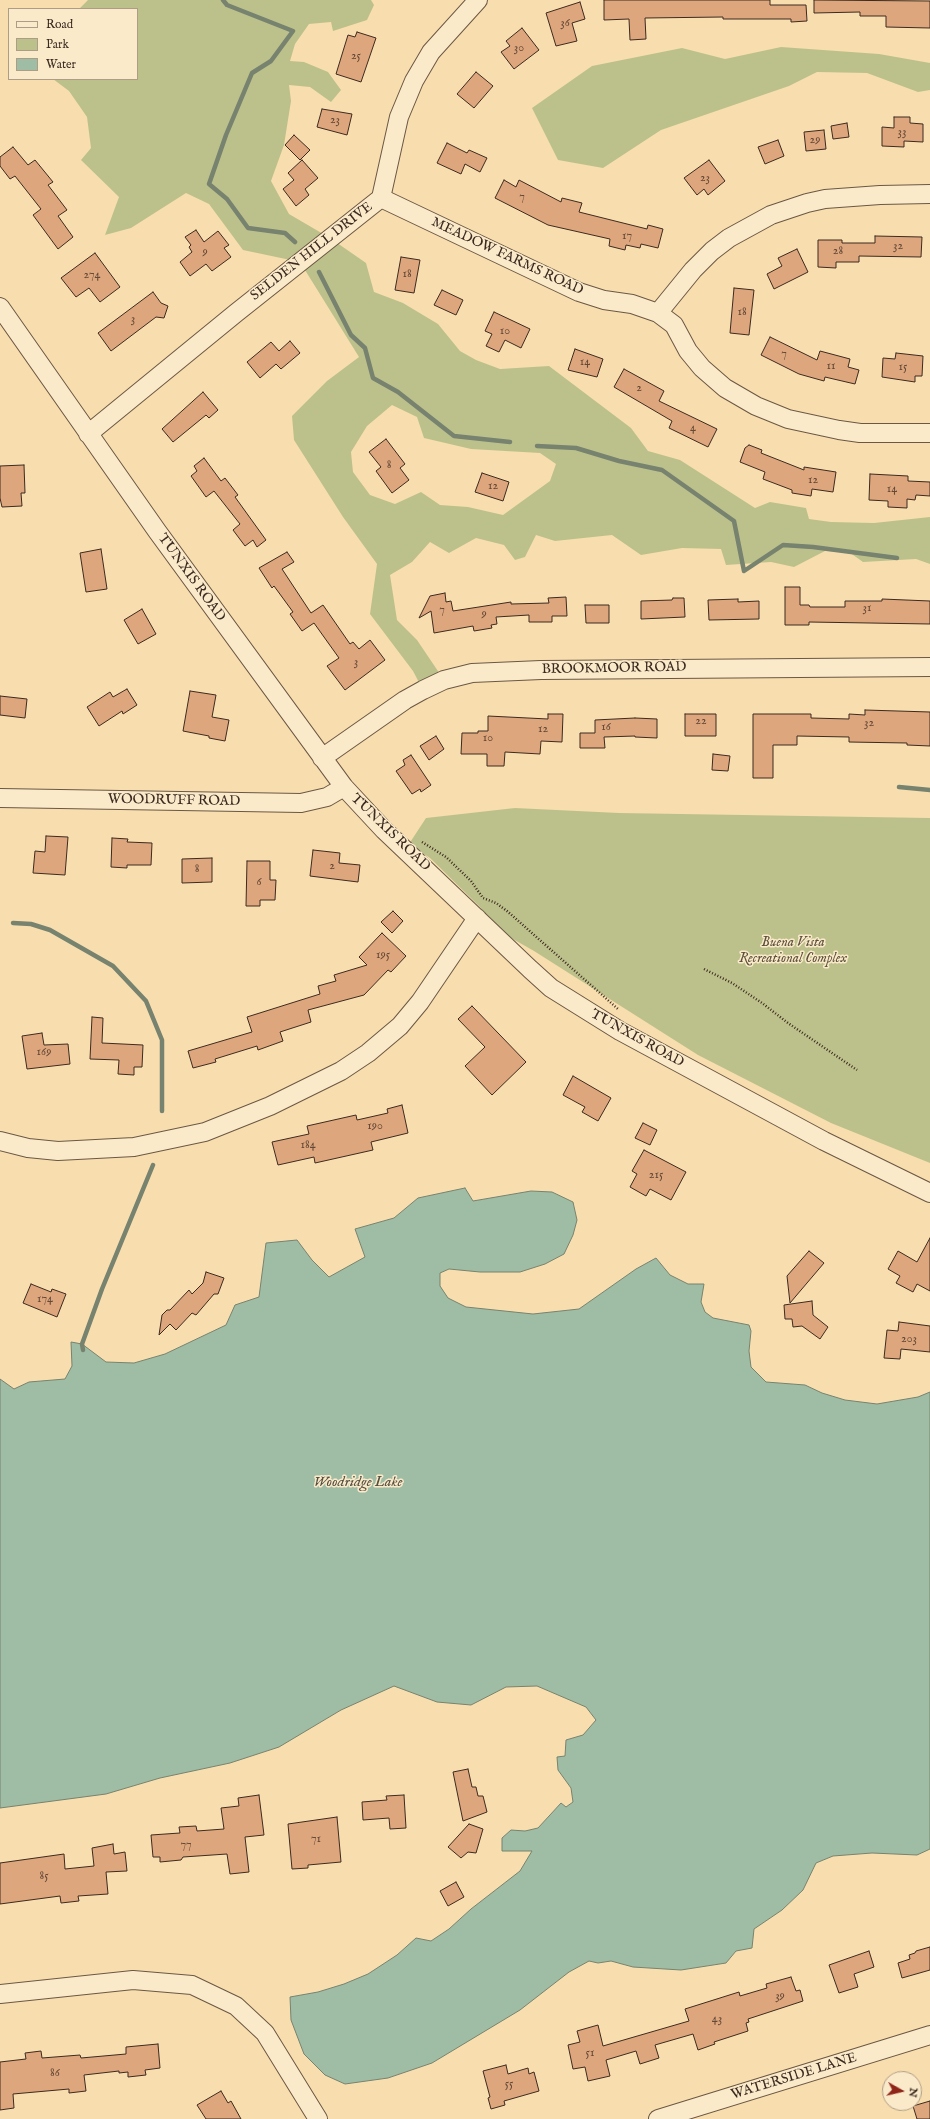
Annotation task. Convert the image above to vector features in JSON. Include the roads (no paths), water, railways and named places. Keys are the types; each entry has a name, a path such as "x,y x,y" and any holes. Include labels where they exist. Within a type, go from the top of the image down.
{"street":[{"name":"SELDEN HILL DRIVE","path":"88,434 242,308 381,198 399,117 416,74 431,52 478,0"},
{"path":"658,313 693,270 712,251 729,238 771,215 807,203 825,199 880,194 930,194"},
{"name":"MEADOW FARMS ROAD","path":"381,198 579,292 604,300 632,304 658,313 674,325 692,358 706,371 730,391 762,409 795,421 845,431 930,433"},
{"name":"TUNXIS ROAD","path":"0,307 88,434 322,758 344,787 384,830 551,988 620,1031 824,1141 930,1193"},
{"name":"BROOKMOOR ROAD","path":"322,758 417,694 444,680 472,673 541,670 930,667"},
{"name":"WOODRUFF ROAD","path":"0,798 301,803 327,798 344,787"},
{"path":"0,1141 28,1148 58,1151 134,1147 204,1132 270,1106 341,1071 368,1053 400,1026 420,1002 477,918"},
{"path":"0,1994 133,1980 192,1985 236,2006 265,2033 318,2119"},
{"name":"WATERSIDE LANE","path":"658,2119 930,2035"}],"water":[{"name":"Woodridge Lake","path":"465,1188 473,1201 531,1191 552,1192 573,1202 577,1220 573,1235 564,1254 545,1264 520,1272 480,1272 449,1269 440,1273 440,1286 448,1298 466,1307 533,1314 579,1309 636,1269 656,1258 670,1275 688,1284 704,1284 701,1302 705,1312 713,1318 749,1325 751,1331 749,1351 751,1367 766,1382 805,1385 822,1393 845,1400 877,1404 918,1397 930,1392 930,1849 917,1855 872,1853 833,1856 816,1863 803,1890 782,1910 754,1929 752,1948 736,1951 726,1963 681,1970 633,1967 611,1961 598,1963 589,1961 569,1972 520,2010 432,2063 388,2078 345,2084 325,2075 304,2054 291,2020 290,1997 318,1992 344,1984 368,1974 397,1955 416,1938 431,1941 449,1929 471,1909 520,1871 532,1851 502,1851 502,1838 511,1830 525,1831 538,1828 561,1803 566,1807 573,1802 571,1788 558,1770 557,1757 565,1756 566,1740 583,1735 596,1720 586,1707 537,1686 506,1687 471,1705 437,1702 394,1686 341,1710 279,1747 230,1763 160,1778 106,1794 0,1808 0,1379 14,1389 29,1382 65,1379 72,1366 71,1342 82,1344 106,1362 134,1363 165,1354 226,1325 235,1305 259,1297 266,1243 297,1240 312,1260 329,1277 365,1257 355,1229 394,1218 418,1198"}],"waterway":[{"path":"223,0 227,5 293,31 271,61 252,73 226,135 209,184 227,199 248,228 285,233 295,242"},
{"path":"319,272 351,335 365,348 373,378 398,392 454,436 510,442"},
{"path":"537,446 576,448 619,461 662,470 734,521 744,571 783,545 813,547 897,558"},
{"path":"899,787 930,790"},
{"path":"13,923 31,924 50,930 113,966 146,1001 162,1040 162,1111"},
{"path":"83,1350 82,1344 102,1289 153,1165"}],"park label":[{"name":"Buena Vista Recreational Complex","path":"793,952"}]}
